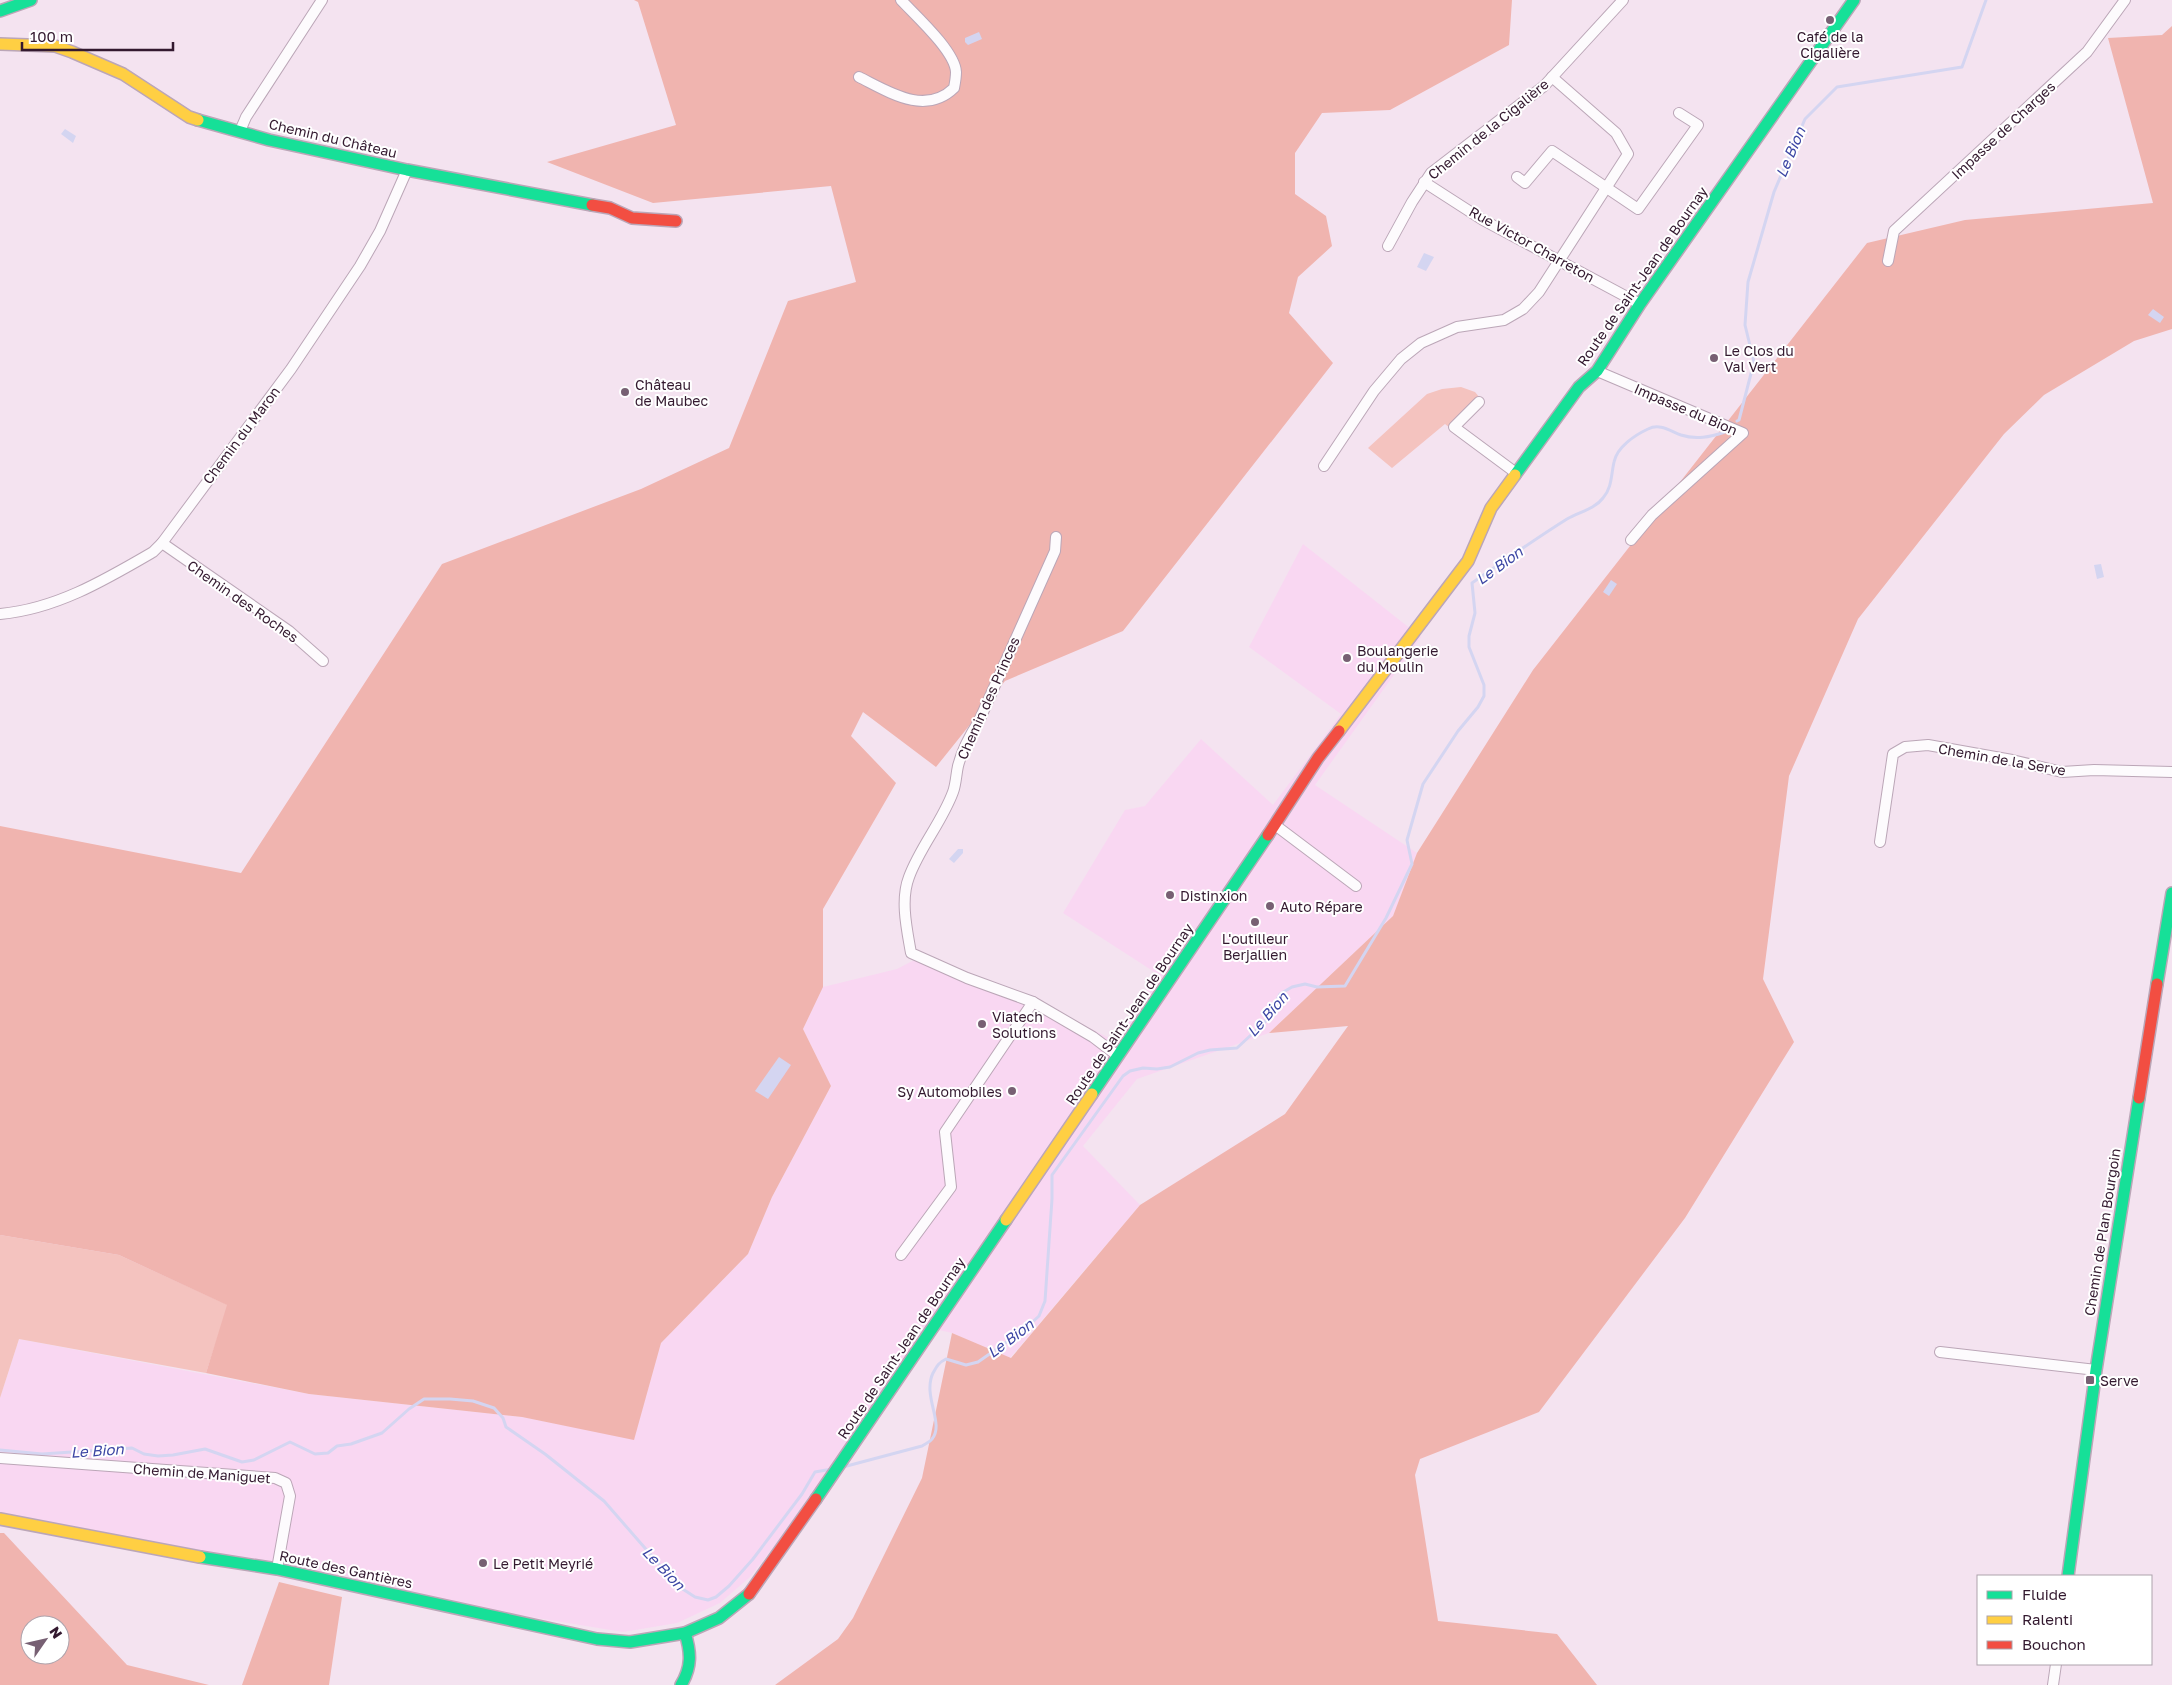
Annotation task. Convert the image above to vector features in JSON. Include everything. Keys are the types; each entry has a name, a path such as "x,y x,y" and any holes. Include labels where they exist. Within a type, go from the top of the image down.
{"main road":[{"path":"0,11 31,0"},
{"name":"Route de Saint-Jean de Bournay","path":"776,1558 1275,825 1318,758 1463,568 1492,508 1516,472 1579,387 1597,371 1640,304 1854,0"},
{"name":"Chemin du Château","path":"0,44 55,46 64,49 123,74 189,117 214,126 407,170 610,208 632,218 676,221"},
{"name":"Chemin de Plan Bourgoin","path":"2068,1575 2096,1370 2168,941 2172,893"},
{"name":"Route des Gantières","path":"0,1519 160,1551 277,1569 597,1639 630,1642 685,1633 719,1618 748,1595 776,1558"},
{"path":"681,1685 688,1674 692,1660 685,1633"}],"street":[{"path":"240,131 246,117 322,0"},
{"path":"859,77 889,92 926,102 935,101 954,88 956,71 953,61 939,40 900,0"},
{"name":"Chemin de la Cigalière","path":"1388,246 1431,173 1544,86 1624,0"},
{"name":"Impasse de Charges","path":"1888,261 1894,231 2087,52 2125,0"},
{"path":"1324,466 1374,391 1401,359 1421,343 1456,327 1504,320 1523,309 1538,292 1560,260 1628,154 1616,132 1552,77"},
{"path":"1517,177 1525,182 1552,151 1638,209 1698,125 1679,113"},
{"name":"Chemin du Maron","path":"0,614 36,608 71,596 153,552 162,543 291,369 360,266 380,231 407,170"},
{"name":"Rue Victor Charreton","path":"1424,182 1483,220 1640,304"},
{"name":"Impasse du Bion","path":"1597,371 1743,433 1652,515 1631,540"},
{"path":"1479,402 1454,427 1516,472"},
{"name":"Chemin des Princes","path":"1056,536 1056,551 979,721 970,735 958,765 953,790 943,816 908,878 905,898 911,953 967,978 1033,1002 1093,1037 1118,1056"},
{"name":"Chemin des Roches","path":"162,543 289,631 323,661"},
{"name":"Chemin de la Serve","path":"1880,842 1893,754 1905,747 1928,745 2012,760 2062,772 2094,770 2172,772"},
{"path":"1275,825 1356,886"},
{"path":"902,1255 951,1187 946,1132 1033,1002"},
{"path":"1940,1352 2096,1370"},
{"name":"Chemin de Maniguet","path":"0,1458 275,1478 286,1483 290,1496 277,1569"},
{"path":"2053,1685 2056,1665"}],"shaded area":[{"path":"634,0 1512,0 1509,45 1390,110 1322,113 1295,153 1295,194 1326,216 1332,246 1298,277 1289,313 1333,363 1123,631 1005,681 936,767 863,712 851,736 896,783 823,909 823,987 803,1029 831,1086 772,1197 748,1254 661,1343 634,1440 522,1417 309,1394 206,1373 227,1305 119,1255 0,1235 0,826 241,873 442,564 641,489 729,448 788,301 856,282 831,186 653,203 547,162 676,125 638,2"},
{"path":"2172,26 2172,329 2134,341 2044,395 2004,434 1858,619 1789,776 1763,979 1794,1042 1685,1218 1539,1412 1420,1459 1415,1475 1438,1621 1557,1634 1597,1685 775,1685 838,1639 853,1618 922,1478 952,1333 1011,1358 1140,1205 1285,1114 1348,1026 1269,1033 1393,916 1417,853 1533,670 1867,243 1965,220 2153,203 2108,38 2162,35"},
{"path":"1461,387 1475,392 1480,398 1450,428 1445,424 1392,468 1368,448 1427,394 1442,389"},
{"path":"1303,544 1421,637 1315,785 1417,853 1393,916 1269,1033 1137,1079 1083,1146 1140,1205 1010,1358 952,1333 939,1330 834,1461 779,1540 750,1577 720,1603 677,1623 623,1632 482,1609 194,1549 0,1515 0,1398 19,1339 309,1394 522,1417 634,1439 661,1343 748,1254 772,1197 831,1086 803,1029 823,987 897,969 918,958 1024,995 1115,1041 1156,973 1063,913 1125,810 1145,806 1201,739 1273,805 1341,714 1249,647"},
{"path":"0,1235 119,1255 228,1305 206,1373 19,1339 0,1398"},
{"path":"0,1533 4,1533 127,1665 209,1685 0,1685"},
{"path":"279,1582 342,1597 329,1685 242,1685"}],"water":[{"path":"979,32 982,39 968,45 965,42 965,38"},
{"path":"65,129 76,136 73,143 61,134"},
{"path":"1424,253 1434,257 1426,271 1417,267"},
{"path":"2153,309 2164,317 2160,323 2148,315"},
{"path":"2101,564 2104,577 2097,579 2094,565"},
{"path":"1611,580 1617,584 1609,596 1603,592"},
{"path":"958,849 963,849 963,853 954,863 949,859"},
{"path":"779,1057 791,1065 768,1099 755,1091"}],"waterway":[{"name":"Le Bion","path":"1737,421 1739,420 1754,362 1745,325 1748,282 1774,192 1805,119 1837,87 1962,67 1986,0"},
{"name":"Le Bion","path":"843,1467 922,1446 930,1441 935,1433 936,1426 930,1382 938,1365 946,1359 966,1365 978,1362 1024,1330 1039,1316 1045,1301 1052,1175 1123,1076 1130,1071 1143,1068 1157,1069 1170,1067 1198,1053 1210,1050 1237,1048 1265,1022 1280,994 1292,987 1305,984 1317,987 1345,986 1386,918 1412,864 1407,840 1423,784 1484,696 1484,685 1469,647 1469,636 1475,613 1472,583 1555,527 1600,502 1610,486 1614,462 1619,451 1627,442 1648,429 1652,427 1665,428 1681,435 1698,438 1725,432"},
{"name":"Le Bion","path":"0,1450 42,1454 132,1448 144,1454 158,1456 205,1449 242,1462 254,1460 290,1442 315,1454 328,1453 337,1446 351,1444 382,1433 409,1409 424,1399 473,1401 494,1408 503,1418 506,1427 545,1454 604,1501 678,1586 695,1597 708,1600 716,1597 729,1586 753,1559 802,1494 815,1472 832,1469"}],"traffic: fast":[{"path":"0,11 31,0"},
{"path":"1515,475 1579,387 1597,371 1640,304 1854,0"},
{"path":"198,120 269,140 407,170 592,205"},
{"path":"1092,1094 1268,835"},
{"path":"2157,984 2172,893"},
{"path":"2068,1575 2096,1370 2139,1098"},
{"path":"816,1499 1006,1220"},
{"path":"200,1557 277,1569 597,1639 630,1642 685,1633 719,1618 749,1594"},
{"path":"681,1685 689,1666 685,1633"}],"traffic: slow":[{"path":"0,44 55,46 72,52 123,74 189,117 198,120"},
{"path":"1339,731 1468,561 1491,508 1515,475"},
{"path":"1006,1220 1092,1094"},
{"path":"0,1519 200,1557"}],"traffic: jam":[{"path":"592,205 610,208 632,218 676,221"},
{"path":"1268,835 1318,758 1339,731"},
{"path":"2139,1098 2157,984"},
{"path":"749,1594 816,1499"}],"place":[{"name":"Café de la Cigalière","path":"1830,20"},
{"name":"Le Clos du Val Vert","path":"1714,358"},
{"name":"Château de Maubec","path":"625,392"},
{"name":"Boulangerie du Moulin","path":"1347,658"},
{"name":"Distinxion","path":"1170,895"},
{"name":"Auto Répare","path":"1270,906"},
{"name":"L'outilleur Berjallien","path":"1255,922"},
{"name":"Viatech Solutions","path":"982,1024"},
{"name":"Sy Automobiles","path":"1012,1091"},
{"name":"Serve","path":"2090,1380"},
{"name":"Le Petit Meyrié","path":"483,1563"}]}
